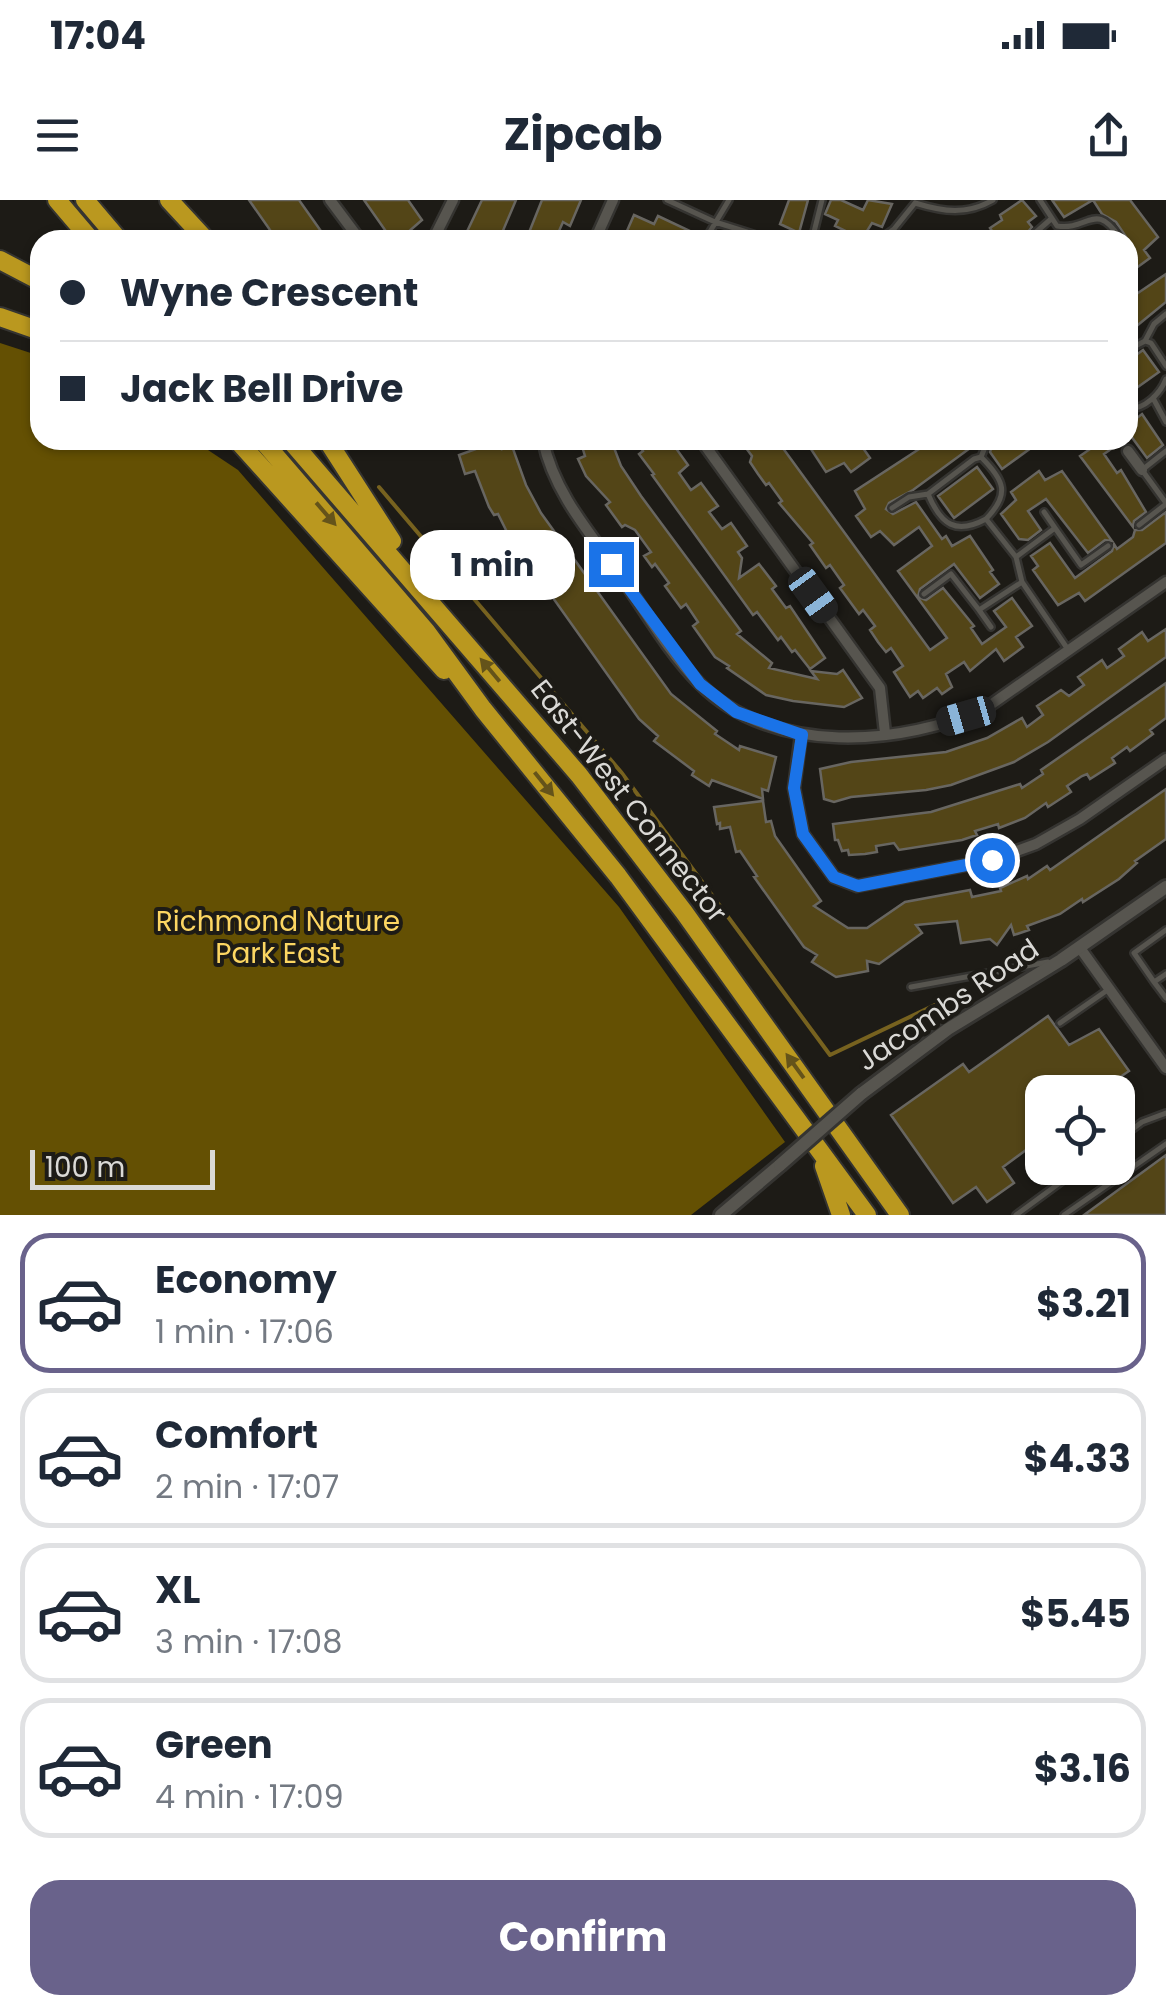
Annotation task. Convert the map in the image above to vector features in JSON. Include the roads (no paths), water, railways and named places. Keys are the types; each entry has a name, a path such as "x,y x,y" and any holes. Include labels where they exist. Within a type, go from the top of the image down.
{"highway":[{"path":"57,200 82,230"},
{"path":"85,200 110,230"},
{"path":"169,200 197,230"},
{"path":"0,260 30,276"},
{"path":"0,317 30,328"},
{"path":"237,450 274,481"},
{"path":"246,450 422,648 482,709"},
{"name":"East-West Connector","path":"271,450 426,631 482,709 618,876 868,1215"},
{"name":"East-West Connector","path":"299,450 579,775 900,1215"},
{"path":"333,450 440,612"},
{"path":"819,1152 841,1215"},
{"path":"872,1173 912,1215"}],"street":[{"path":"330,200 352,230"},
{"path":"438,230 453,200"},
{"path":"599,230 613,200"},
{"path":"545,450 568,503 700,684 736,712 802,735 885,733 966,716 988,706 1166,582"},
{"path":"709,450 880,688 885,733"},
{"path":"1128,451 1142,470"},
{"path":"802,735 794,788 803,834 834,877 858,886 992,860 1036,844 1080,819 1166,759"},
{"name":"Jacombs Road","path":"721,1215 861,1094 948,1029 1080,948 1166,887"},
{"path":"1080,948 1165,1064"}],"lane":[{"path":"667,200 740,230"},
{"path":"711,230 729,200"},
{"path":"814,230 822,200"},
{"path":"891,230 915,201 943,212 977,210 994,200"},
{"path":"1040,200 1056,226 1067,228 1094,216 1114,230"},
{"path":"1038,230 1051,219"},
{"path":"1138,345 1166,314"},
{"path":"1145,341 1166,366"},
{"path":"1138,407 1162,388 1166,379"},
{"path":"1152,398 1166,422"},
{"path":"892,508 908,497 928,494 981,457 984,450"},
{"path":"1139,526 1166,504 1142,470 1166,451"},
{"path":"928,494 934,508 951,525 967,528 986,519 999,505 1003,492 998,478 981,457"},
{"path":"1044,512 1081,564 1108,546"},
{"path":"986,519 1016,557 1022,582 1069,650"},
{"path":"1016,557 1055,528"},
{"path":"924,594 952,574 991,627"},
{"path":"979,610 1022,582"},
{"path":"1166,930 1134,953 1166,998"},
{"path":"911,987 1061,960"},
{"path":"1154,982 1166,974"},
{"path":"1060,1022 1109,988"},
{"path":"1135,1127 1166,1113"},
{"path":"1064,1215 1166,1144"},
{"path":"1016,1215 1057,1185"}],"waterway":[{"path":"379,487 621,772 830,1055 960,993"}],"park label":[{"name":"Richmond Nature Park East","path":"278,937"}]}
